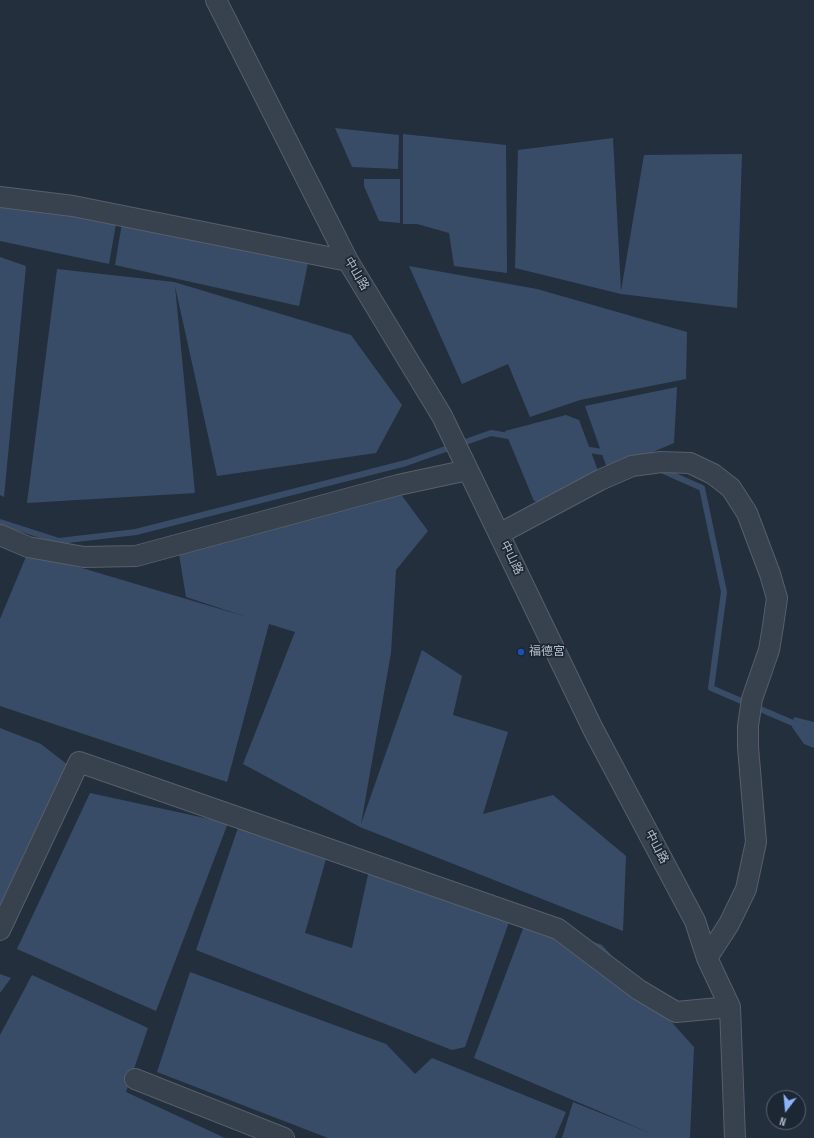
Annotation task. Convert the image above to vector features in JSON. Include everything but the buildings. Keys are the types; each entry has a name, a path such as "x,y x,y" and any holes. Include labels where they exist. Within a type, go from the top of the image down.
{"street":[{"name":"中山路","path":"216,0 348,261 442,416 593,729 695,921 707,958 730,1007 735,1138"},
{"path":"0,197 73,206 348,261"},
{"path":"0,536 28,546 84,557 136,556 183,542 398,485 465,462"},
{"path":"499,534 600,480 632,466 661,462 690,463 713,474 731,488 746,513 770,574 777,598 769,650 752,699 748,726 748,747 756,842 746,889 729,924 707,958"},
{"path":"0,930 79,762 558,929 639,990 676,1012 730,1007"},
{"path":"135,1079 284,1138"}],"water":[{"path":"335,128 399,135 398,169 352,167"},
{"path":"403,134 506,145 507,273 454,266 449,233 417,224 403,224"},
{"path":"613,138 621,291 644,155 742,154 737,308 621,294 515,268 518,150"},
{"path":"364,179 400,179 400,223 379,221 364,186"},
{"path":"0,198 117,218 109,264 0,241"},
{"path":"123,217 308,263 299,306 115,265"},
{"path":"0,257 26,266 4,497 0,495"},
{"path":"409,266 537,289 687,332 686,379 580,400 530,417 508,364 462,384"},
{"path":"57,269 174,282 351,335 402,405 376,453 217,476 175,286 195,493 27,503"},
{"path":"677,387 674,443 608,471 585,406"},
{"path":"566,415 579,420 600,476 549,503 534,501 505,431"},
{"path":"397,489 428,531 396,570 391,653 361,824 422,650 462,676 453,715 508,732 483,814 553,795 626,856 623,931 360,827 243,764 295,632 269,624 227,782 0,706 0,619 28,552 247,617 186,597 178,548"},
{"path":"794,717 814,722 814,748 804,744 792,727"},
{"path":"0,728 41,744 68,765 0,925"},
{"path":"90,793 228,823 156,1011 17,949"},
{"path":"239,825 326,859 305,933 352,948 369,870 510,919 465,1047 452,1050 196,950"},
{"path":"527,918 602,945 694,1047 690,1138 562,1138 573,1102 655,1135 474,1058"},
{"path":"190,972 386,1044 415,1074 432,1058 566,1112 555,1138 328,1138 157,1072"},
{"path":"0,974 11,978 0,993"},
{"path":"32,975 148,1028 126,1092 225,1138 0,1138 0,1035"}],"waterway":[{"path":"0,522 59,541 136,532 406,463 491,433 515,437"},
{"path":"583,449 609,453"},
{"path":"659,469 702,488 724,592 711,688 814,732"}],"place":[{"name":"福德宮","path":"521,652"}]}
